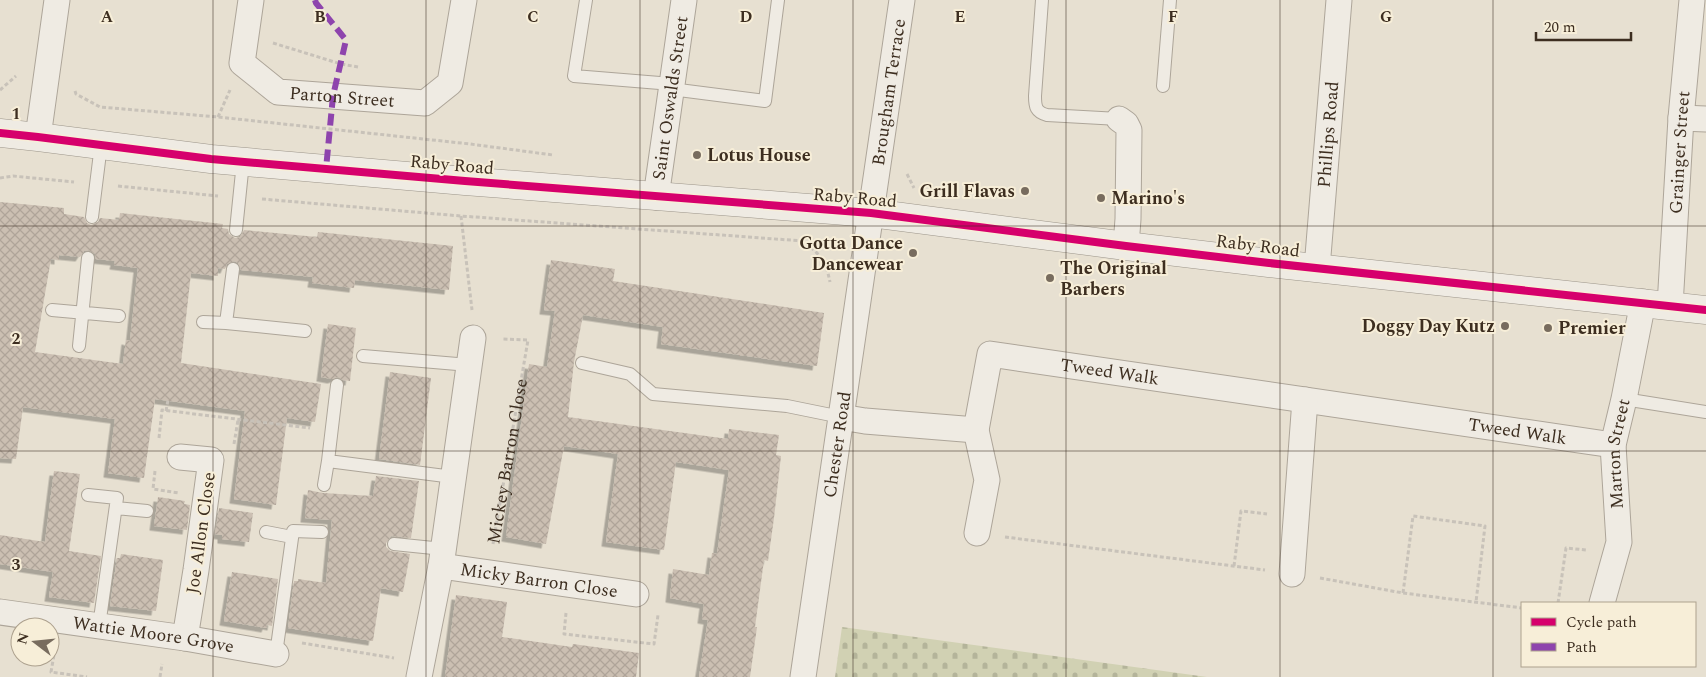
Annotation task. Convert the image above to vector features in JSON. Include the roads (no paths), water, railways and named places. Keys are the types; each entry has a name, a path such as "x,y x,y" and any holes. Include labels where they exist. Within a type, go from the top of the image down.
{"street":[{"path":"38,137 57,0"},
{"name":"Parton Street","path":"251,0 242,63 278,92 425,103 450,82 464,0"},
{"name":"Saint Oswalds Street","path":"656,197 684,0"},
{"name":"Brougham Terrace","path":"871,213 902,0"},
{"name":"Phillips Road","path":"1317,268 1339,0"},
{"name":"Grainger Street","path":"1670,306 1682,118 1692,0"},
{"path":"1682,118 1706,119"},
{"path":"1119,119 1126,124 1129,130 1126,246"},
{"name":"Raby Road","path":"0,133 243,162 871,213 1126,246 1706,310"},
{"name":"Chester Road","path":"803,677 871,213"},
{"name":"Marton Street","path":"1602,602 1619,542 1613,444 1643,302"},
{"path":"419,677 442,558 473,338"},
{"name":"Tweed Walk","path":"977,533 987,480 976,430 990,354 1613,444"},
{"path":"1292,574 1305,400"},
{"path":"841,417 865,421 976,430"},
{"name":"Joe Allon Close","path":"180,457 211,460 196,570 184,638"},
{"name":"Micky Barron Close","path":"442,558 636,594"},
{"name":"Wattie Moore Grove","path":"0,612 184,638 286,648"}],"lane":[{"path":"586,0 574,76 671,86 765,101 778,0"},
{"path":"1042,0 1035,106 1040,113 1047,115 1119,119"},
{"path":"1163,86 1170,0"},
{"path":"92,217 101,145"},
{"path":"236,230 243,162"},
{"path":"79,346 88,258"},
{"path":"226,323 233,269"},
{"path":"52,310 119,316"},
{"path":"203,322 305,330"},
{"path":"363,356 469,365"},
{"path":"582,363 630,374 654,394 787,406 841,417"},
{"path":"324,485 337,385"},
{"path":"1624,399 1706,412"},
{"path":"328,461 453,477"},
{"path":"88,495 117,498 99,626"},
{"path":"116,508 148,511"},
{"path":"286,648 293,531 322,532"},
{"path":"266,532 292,537"},
{"path":"394,544 442,558"}],"place":[{"name":"Lotus House","path":"697,155"},
{"name":"Grill Flavas","path":"1025,191"},
{"name":"Marino's","path":"1101,198"},
{"name":"Gotta Dance Dancewear","path":"913,253"},
{"name":"The Original Barbers","path":"1050,278"},
{"name":"Doggy Day Kutz","path":"1505,326"},
{"name":"Premier","path":"1548,328"}]}
